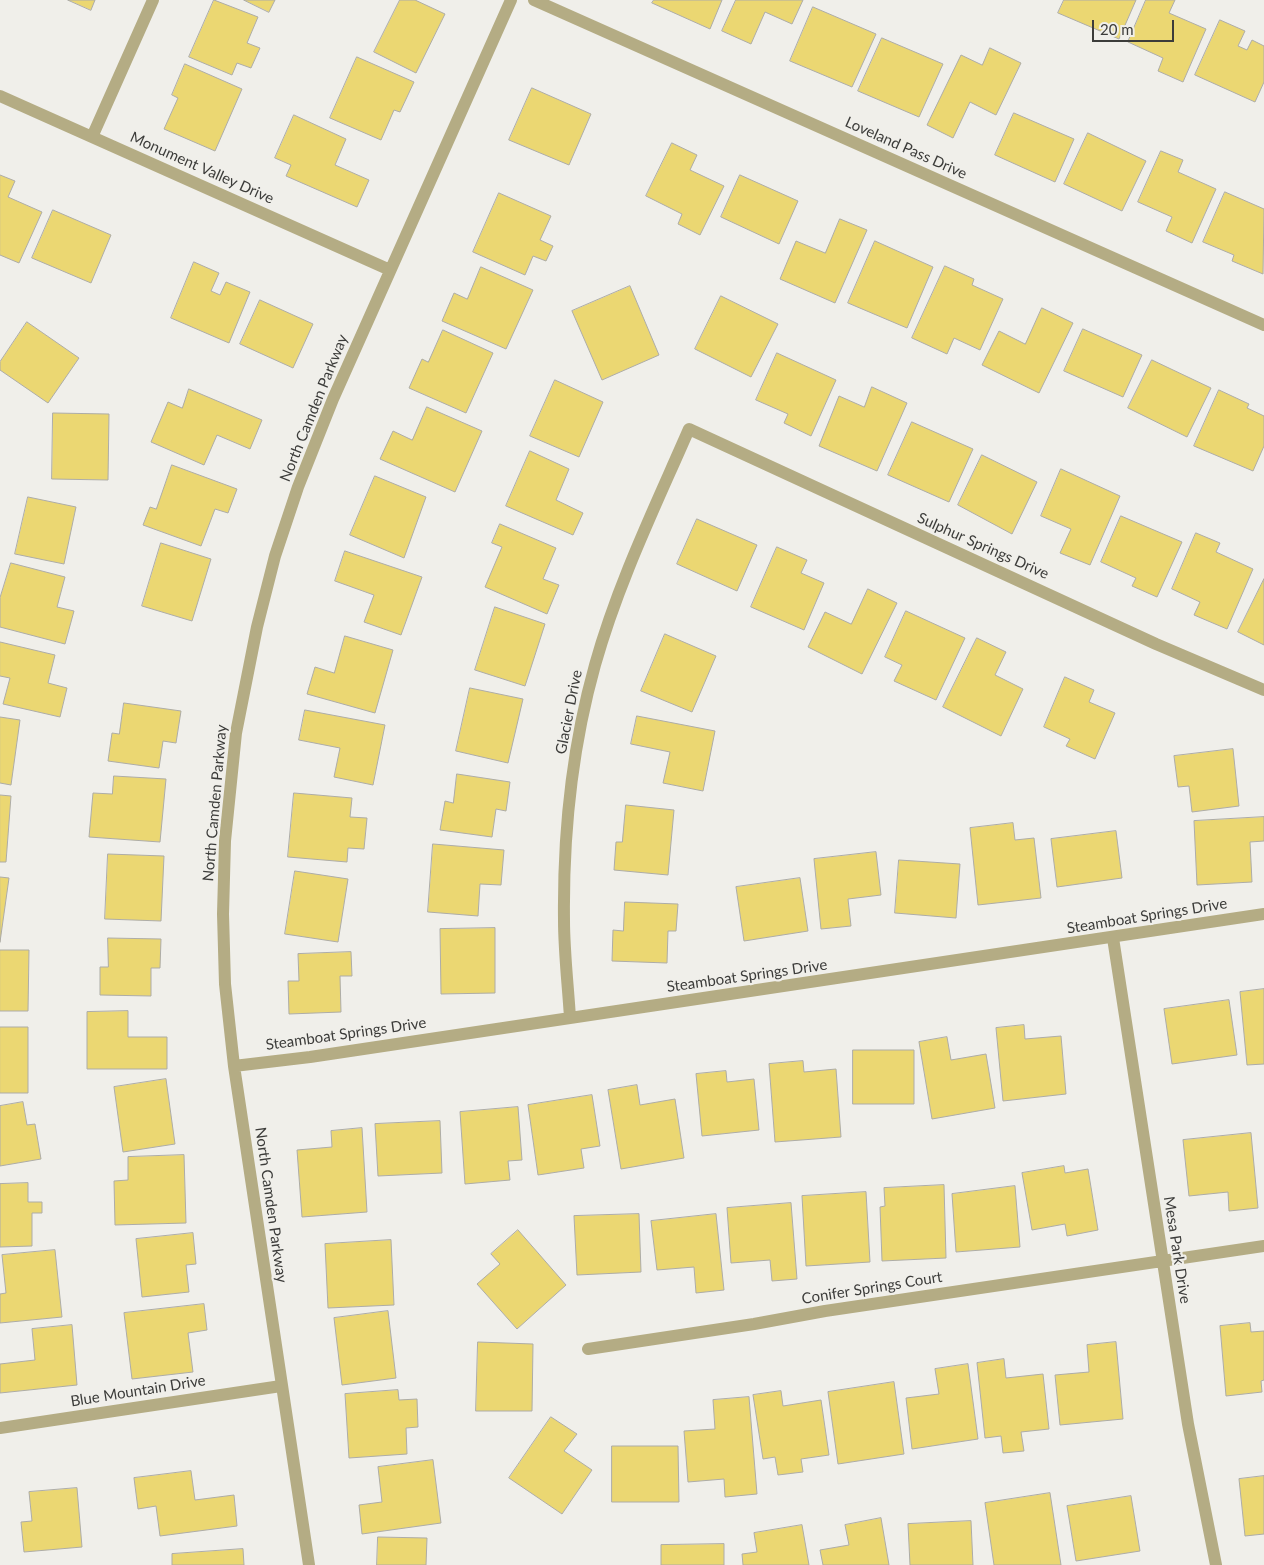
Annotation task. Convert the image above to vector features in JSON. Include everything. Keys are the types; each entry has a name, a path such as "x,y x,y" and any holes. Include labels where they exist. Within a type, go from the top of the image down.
{"street":[{"path":"92,137 153,0"},
{"name":"North Camden Parkway","path":"309,1565 234,1066 225,984 223,914 225,841 236,733 257,627 275,556 296,496 334,399 511,0"},
{"name":"Loveland Pass Drive","path":"534,0 1264,325"},
{"name":"Monument Valley Drive","path":"0,96 390,270"},
{"name":"Sulphur Springs Drive","path":"689,429 1156,644 1264,690"},
{"name":"Glacier Drive","path":"570,1018 564,921 565,856 571,789 581,725 595,664 625,577 689,429"},
{"name":"Steamboat Springs Drive","path":"234,1066 1113,938 1264,914"},
{"name":"Mesa Park Drive","path":"1113,938 1188,1424 1216,1565"},
{"name":"Conifer Springs Court","path":"588,1349 1264,1246"},
{"name":"Blue Mountain Drive","path":"0,1428 281,1386"}],"building":[{"path":"68,0 95,0 91,10"},
{"path":"214,0 258,17 247,43 260,48 251,68 237,63 232,75 189,57"},
{"path":"244,0 275,0 269,12"},
{"path":"400,0 415,0 445,14 416,73 374,52"},
{"path":"654,0 722,0 710,29 652,3"},
{"path":"736,0 803,0 792,24 765,12 751,44 722,31"},
{"path":"1064,0 1136,0 1119,39 1058,13"},
{"path":"1146,0 1175,0 1169,13 1206,29 1183,82 1158,71 1163,58 1128,42"},
{"path":"813,7 876,34 852,87 790,61"},
{"path":"1220,20 1245,31 1238,46 1247,50 1252,40 1264,46 1264,82 1255,102 1195,75"},
{"path":"882,38 943,64 919,117 858,91"},
{"path":"990,48 1021,63 996,115 970,102 953,138 927,125 961,55 982,65"},
{"path":"357,57 414,82 400,112 394,110 381,140 330,118"},
{"path":"185,64 242,89 215,151 164,129 178,98 172,95"},
{"path":"532,88 591,114 569,165 509,140"},
{"path":"1014,113 1074,139 1055,182 995,155"},
{"path":"294,115 346,139 335,165 369,180 357,207 286,176 291,165 275,158"},
{"path":"1088,133 1146,161 1122,211 1064,184"},
{"path":"672,143 697,155 690,170 724,186 700,235 678,224 682,214 646,196"},
{"path":"1161,151 1183,160 1178,172 1216,189 1192,243 1166,231 1172,217 1138,202"},
{"path":"0,175 15,181 8,197 42,212 19,263 0,255"},
{"path":"740,175 798,201 779,244 721,217"},
{"path":"1225,192 1264,209 1263,274 1232,261 1234,255 1203,242"},
{"path":"499,193 551,216 540,240 553,246 546,261 533,256 525,275 473,252"},
{"path":"53,210 111,235 91,283 32,258"},
{"path":"840,219 867,230 835,303 780,279 796,241 825,253"},
{"path":"875,241 933,267 907,328 848,303"},
{"path":"194,262 219,273 211,291 220,295 226,282 250,292 229,343 171,318"},
{"path":"945,266 974,279 972,285 1003,299 980,350 954,338 947,354 912,338"},
{"path":"481,267 533,290 506,349 442,321 454,293 467,299"},
{"path":"630,286 659,355 602,380 572,311"},
{"path":"721,296 778,324 751,377 695,349"},
{"path":"260,300 313,324 293,368 240,344"},
{"path":"1042,308 1073,323 1039,393 982,365 999,331 1025,344"},
{"path":"27,322 79,358 48,403 0,370 0,362"},
{"path":"1083,329 1142,355 1123,397 1064,371"},
{"path":"443,330 493,353 466,413 409,388 422,359 428,362"},
{"path":"777,353 836,380 811,436 784,423 788,414 756,400"},
{"path":"1152,360 1211,388 1187,437 1128,408"},
{"path":"555,380 603,402 579,457 530,436"},
{"path":"872,387 907,403 877,471 819,446 839,396 864,407"},
{"path":"189,389 262,420 250,449 217,435 204,465 151,442 168,402 182,408"},
{"path":"1219,390 1249,404 1247,408 1264,416 1264,446 1253,471 1194,446"},
{"path":"427,407 482,431 455,492 380,459 393,431 412,440"},
{"path":"53,413 109,414 108,480 52,479"},
{"path":"912,422 973,449 949,502 888,475"},
{"path":"530,451 569,469 556,500 583,513 573,535 506,506"},
{"path":"982,455 1037,482 1012,534 958,505"},
{"path":"172,465 237,489 228,513 215,509 201,546 143,525 150,507 156,509"},
{"path":"1061,469 1120,496 1090,565 1060,553 1071,529 1041,516"},
{"path":"375,476 426,497 404,558 350,535"},
{"path":"28,497 76,507 64,564 15,554"},
{"path":"1121,516 1182,542 1157,597 1132,586 1136,578 1101,562"},
{"path":"697,519 757,545 737,591 677,564"},
{"path":"500,524 556,548 543,579 559,585 547,614 485,587 502,547 492,543"},
{"path":"1196,533 1220,543 1216,552 1253,569 1227,629 1194,615 1200,602 1172,589"},
{"path":"161,543 211,559 192,621 142,606"},
{"path":"777,547 807,560 801,573 824,583 804,630 751,607"},
{"path":"345,551 422,577 401,635 364,622 374,595 335,581"},
{"path":"11,563 65,577 57,607 74,611 65,644 0,627 0,598"},
{"path":"1264,579 1264,645 1238,632"},
{"path":"868,589 897,603 862,674 808,647 825,612 851,624"},
{"path":"495,607 545,624 525,686 475,670"},
{"path":"906,611 965,638 936,700 894,681 902,665 885,657"},
{"path":"665,634 716,656 692,712 641,691"},
{"path":"345,636 393,650 375,713 307,694 315,667 334,673"},
{"path":"977,638 1006,652 995,675 1023,689 1001,736 943,707"},
{"path":"0,642 55,655 48,683 67,688 60,717 3,704 10,678 0,676"},
{"path":"1065,677 1094,690 1089,702 1115,713 1095,759 1066,746 1070,739 1044,727"},
{"path":"470,688 523,699 508,763 456,751"},
{"path":"124,703 181,711 176,743 163,741 159,768 108,761 112,733 119,734"},
{"path":"305,710 385,725 373,785 334,777 340,748 299,740"},
{"path":"637,716 715,731 703,791 663,783 670,752 631,744"},
{"path":"0,717 20,720 11,785 0,783"},
{"path":"1233,749 1239,806 1192,812 1189,786 1178,787 1174,756"},
{"path":"457,774 510,782 506,811 496,809 492,837 440,830 445,801 453,803"},
{"path":"114,776 166,779 160,842 89,837 93,793 112,794"},
{"path":"294,793 352,798 350,817 367,818 364,849 348,848 347,862 288,857"},
{"path":"0,795 11,796 6,862 0,862"},
{"path":"626,805 674,810 668,875 614,870 616,842 622,842"},
{"path":"1264,817 1264,841 1250,842 1252,882 1197,885 1194,821"},
{"path":"1013,823 1015,840 1034,838 1041,898 978,905 970,828"},
{"path":"1116,831 1122,878 1057,887 1051,839"},
{"path":"433,844 504,850 501,885 480,884 478,916 428,912"},
{"path":"876,852 881,895 848,899 851,926 821,929 814,859"},
{"path":"108,854 164,856 161,921 105,919"},
{"path":"899,860 960,864 956,918 895,913"},
{"path":"295,871 348,879 338,942 285,934"},
{"path":"0,877 9,878 0,942"},
{"path":"800,878 808,931 744,941 736,887"},
{"path":"625,902 678,904 676,931 668,931 667,963 612,961 613,930 623,931"},
{"path":"495,928 495,993 441,994 440,929"},
{"path":"108,938 161,939 160,968 151,968 151,996 100,995 100,967 108,967"},
{"path":"0,950 29,950 28,1011 0,1011"},
{"path":"351,952 352,976 340,976 341,1012 289,1014 288,981 299,981 298,954"},
{"path":"1264,989 1264,1064 1247,1065 1240,992"},
{"path":"1229,1000 1237,1055 1172,1064 1164,1009"},
{"path":"128,1011 128,1037 167,1037 167,1069 87,1069 87,1012"},
{"path":"1024,1025 1025,1039 1061,1036 1066,1094 1003,1101 996,1028"},
{"path":"0,1027 28,1027 28,1093 0,1093"},
{"path":"947,1037 951,1060 986,1054 995,1108 932,1119 919,1042"},
{"path":"853,1050 914,1050 914,1104 853,1104"},
{"path":"803,1061 804,1072 836,1069 841,1137 775,1142 769,1064"},
{"path":"726,1071 727,1082 754,1079 759,1130 702,1136 696,1074"},
{"path":"166,1079 175,1144 123,1152 114,1087"},
{"path":"637,1085 640,1105 675,1099 684,1158 621,1169 608,1090"},
{"path":"592,1095 600,1146 581,1149 584,1168 538,1175 528,1105"},
{"path":"23,1102 27,1125 35,1124 41,1159 0,1166 0,1106"},
{"path":"518,1107 522,1160 508,1161 510,1180 465,1184 460,1112"},
{"path":"440,1121 442,1173 378,1176 375,1124"},
{"path":"362,1128 367,1212 302,1217 297,1150 332,1147 331,1131"},
{"path":"1251,1133 1258,1208 1229,1211 1228,1192 1189,1196 1183,1140"},
{"path":"184,1155 186,1223 115,1225 114,1181 128,1180 128,1157"},
{"path":"1064,1166 1065,1173 1088,1169 1098,1230 1067,1236 1065,1224 1032,1230 1022,1173"},
{"path":"28,1183 28,1202 42,1202 42,1213 32,1213 32,1246 0,1247 0,1184"},
{"path":"944,1185 946,1258 882,1261 880,1207 885,1206 884,1188"},
{"path":"1015,1186 1020,1247 956,1252 952,1194"},
{"path":"866,1192 870,1262 806,1266 802,1196"},
{"path":"791,1203 797,1279 772,1281 770,1260 731,1263 727,1208"},
{"path":"639,1214 641,1272 577,1275 574,1216"},
{"path":"716,1214 724,1290 696,1293 694,1267 657,1270 651,1221"},
{"path":"518,1230 566,1285 517,1329 477,1284 500,1264 491,1254"},
{"path":"193,1233 196,1264 186,1265 189,1292 142,1297 136,1239"},
{"path":"391,1240 394,1305 328,1308 325,1244"},
{"path":"55,1250 62,1317 0,1323 0,1294 6,1293 2,1255"},
{"path":"204,1304 207,1330 188,1333 193,1372 132,1379 124,1313"},
{"path":"388,1311 396,1378 342,1385 334,1318"},
{"path":"1250,1323 1251,1332 1264,1331 1264,1380 1261,1381 1262,1392 1226,1396 1220,1326"},
{"path":"72,1325 77,1385 0,1393 0,1364 35,1360 32,1329"},
{"path":"478,1342 533,1344 532,1411 476,1411"},
{"path":"1116,1342 1123,1419 1060,1425 1055,1375 1089,1372 1087,1345"},
{"path":"1004,1359 1006,1378 1043,1374 1049,1429 1021,1432 1024,1451 1003,1453 1001,1436 985,1438 977,1363"},
{"path":"968,1364 978,1439 912,1449 906,1398 939,1394 935,1369"},
{"path":"894,1382 904,1454 838,1464 828,1392"},
{"path":"398,1390 399,1400 417,1399 418,1427 406,1428 407,1454 349,1458 345,1394"},
{"path":"781,1391 783,1406 821,1400 829,1455 801,1459 803,1472 778,1475 775,1457 763,1459 753,1395"},
{"path":"749,1397 757,1494 725,1497 724,1479 688,1482 684,1431 715,1429 713,1400"},
{"path":"551,1417 577,1434 564,1451 592,1470 562,1514 509,1478"},
{"path":"612,1446 678,1446 679,1502 612,1502"},
{"path":"433,1460 441,1523 362,1534 359,1505 382,1502 378,1467"},
{"path":"191,1471 195,1500 234,1495 237,1526 160,1536 156,1506 138,1509 134,1478"},
{"path":"1264,1476 1264,1534 1245,1536 1239,1479"},
{"path":"77,1488 82,1547 24,1552 21,1522 32,1521 29,1492"},
{"path":"1050,1493 1061,1565 994,1565 985,1503"},
{"path":"1131,1496 1140,1551 1076,1561 1067,1506"},
{"path":"881,1518 889,1565 823,1565 820,1550 849,1545 845,1525"},
{"path":"971,1521 973,1565 910,1565 908,1524"},
{"path":"802,1525 809,1565 743,1565 742,1554 757,1552 754,1533"},
{"path":"378,1537 427,1538 426,1565 377,1565"},
{"path":"724,1544 724,1565 661,1565 661,1545"},
{"path":"243,1549 244,1565 172,1565 172,1554"}]}
